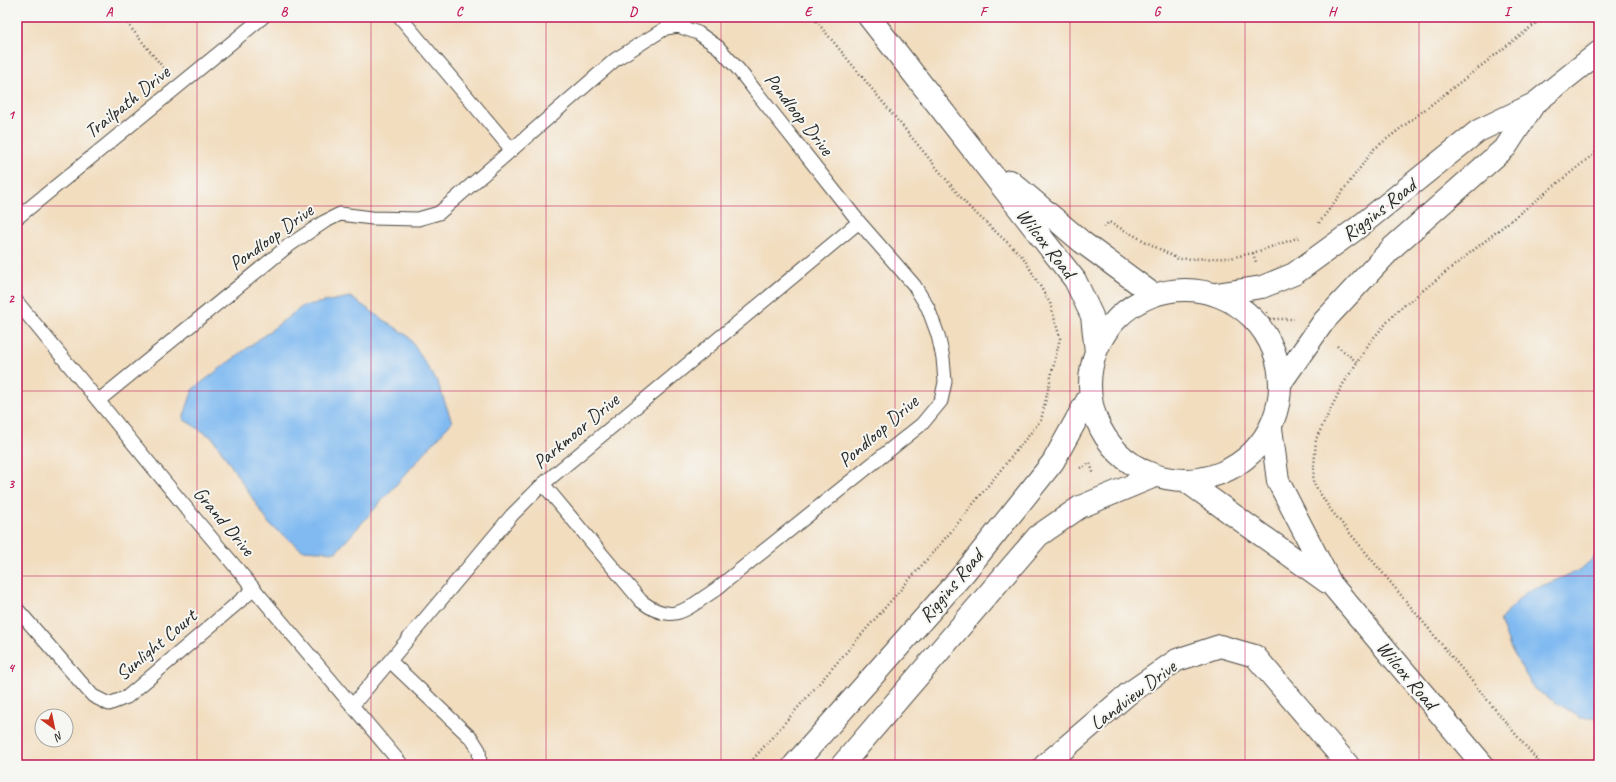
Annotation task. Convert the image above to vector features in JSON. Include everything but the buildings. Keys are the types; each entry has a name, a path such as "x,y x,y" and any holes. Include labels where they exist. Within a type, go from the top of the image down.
{"main road":[{"name":"Wilcox Road","path":"869,17 1075,280 1092,316 1096,352"},
{"name":"Riggins Road","path":"1216,294 1262,287 1294,274 1356,229 1478,131 1534,104 1599,52"},
{"name":"Riggins Road","path":"1282,381 1324,321 1393,247 1506,147 1534,104"},
{"name":"Wilcox Road","path":"970,146 1090,248 1154,295"},
{"path":"1185,289 1216,294 1241,307 1262,327 1276,353 1282,381 1280,405 1271,428 1256,449 1236,466 1212,477 1186,481 1155,476 1130,464 1110,445 1097,422 1090,395 1090,373 1096,352 1105,333 1118,317 1135,304 1154,295 1185,289"},
{"name":"Riggins Road","path":"794,765 964,572 1053,462 1090,395"},
{"name":"Wilcox Road","path":"1271,428 1278,482 1331,584 1483,765"},
{"name":"Riggins Road","path":"842,765 1038,536 1080,507 1155,476"},
{"name":"Wilcox Road","path":"1186,481 1331,584"},
{"name":"Landview Drive","path":"1045,765 1128,694 1177,660 1220,646 1255,656 1348,765"}],"lane":[{"name":"Trailpath Drive","path":"17,218 263,17"},
{"path":"400,17 512,150"},
{"name":"Pondloop Drive","path":"98,401 288,246 324,222 340,214 372,218 418,219 439,213 616,59 666,28 678,26 698,33 718,47 738,69 859,222 914,285 928,308 938,335 943,358 945,382 942,400 922,424 715,590 683,611 666,614 652,610 641,601 543,484"},
{"name":"Parkmoor Drive","path":"352,706 512,515 543,484 859,222"},
{"name":"Grand Drive","path":"17,302 254,589 402,765"},
{"name":"Sunlight Court","path":"17,609 93,696 109,704 127,697 254,589"},
{"path":"390,661 472,738 479,750 480,765"}],"path":[{"path":"122,17 178,86"},
{"path":"1315,228 1374,149 1544,17"},
{"path":"1541,765 1330,509 1313,482 1316,439 1342,386 1357,362 1370,342 1396,312 1599,150"},
{"path":"1090,248 1108,222 1178,259 1230,258 1253,253 1304,236"},
{"path":"1253,253 1269,319 1298,319 1318,330 1357,362"},
{"path":"1050,303 1080,290"}],"water":[{"path":"350,297 408,336 438,383 452,422 336,552 302,550 270,525 213,438 183,419 193,389 303,306"},
{"path":"1599,553 1599,718 1581,718 1534,689 1510,647 1500,620 1525,593 1580,570"}]}
